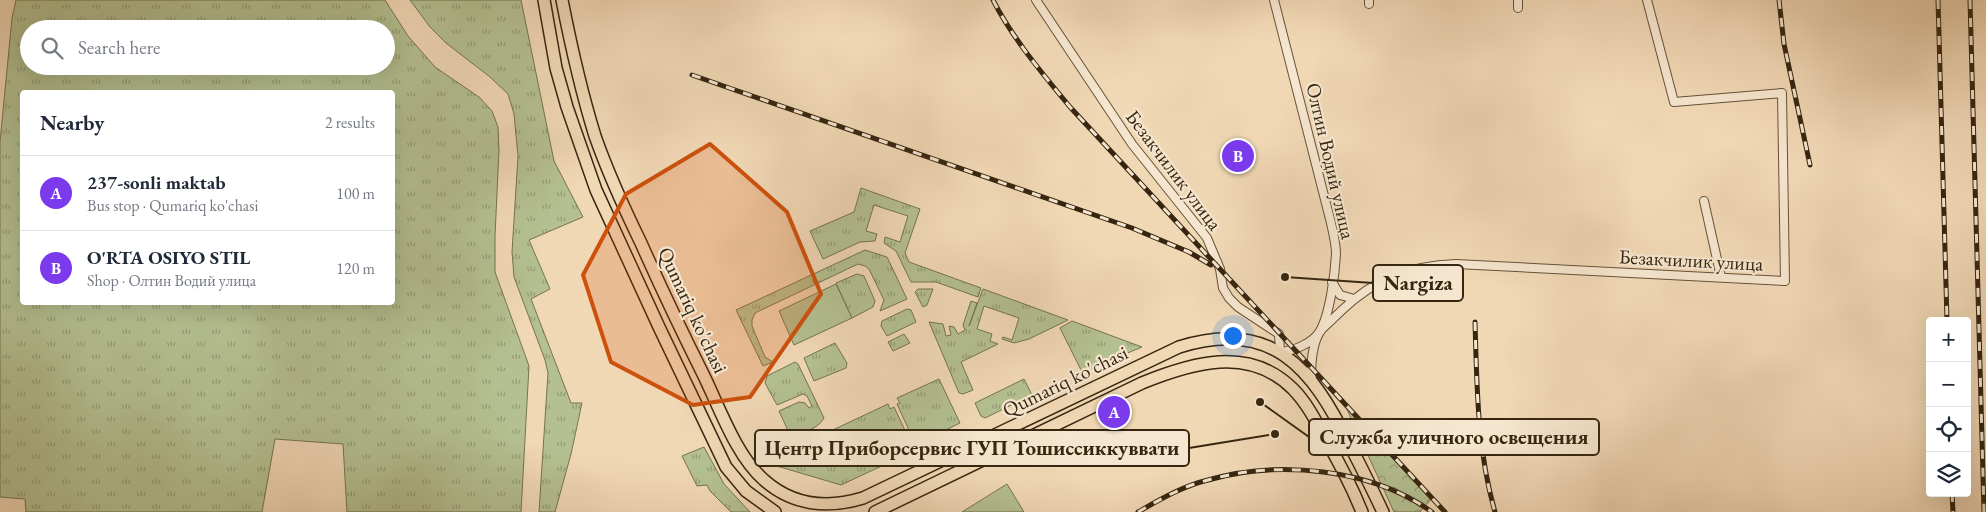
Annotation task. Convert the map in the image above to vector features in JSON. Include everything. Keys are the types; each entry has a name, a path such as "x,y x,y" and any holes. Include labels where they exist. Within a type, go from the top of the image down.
{"main road":[{"name":"Qumariq ko'chasi","path":"544,0 556,68 596,190 726,467 746,491 775,512"},
{"name":"Qumariq ko'chasi","path":"562,0 573,58 596,137 612,180 676,319 742,454 759,476 773,488 789,497 807,503 826,504 853,501 872,495 1179,347 1214,339 1238,339 1263,344 1280,352 1295,363 1312,381 1327,401 1338,421 1380,507"},
{"path":"659,327 676,319"},
{"name":"Qumariq ko'chasi","path":"876,512 1107,399 1176,369 1208,362 1232,362 1265,370 1286,382 1312,415 1349,480 1362,511"},
{"path":"976,445 983,460"},
{"path":"1362,511 1380,507"}],"street":[{"name":"Безакчилик улица","path":"1036,0 1132,144 1207,238 1220,269 1223,288 1229,298 1238,307 1279,334 1280,352"},
{"name":"Олтин Водий улица","path":"1274,0 1334,238 1336,253 1329,303 1312,357 1312,381"},
{"name":"Безакчилик улица","path":"1320,331 1354,298 1382,280 1394,275 1442,264 1785,281 1782,93 1674,102 1647,0"},
{"path":"1704,201 1721,277"},
{"path":"1332,282 1340,295 1354,298"},
{"path":"1280,352 1292,350 1303,345 1320,331"}],"highlighted area":[{"path":"710,144 787,212 821,294 750,397 693,405 611,362 583,275 626,194"}],"green space":[{"path":"16,0 385,0 408,36 435,67 479,97 492,111 498,127 495,272 529,366 521,512 347,512 343,444 275,439 262,512 26,512 25,499 0,497 0,142 12,18"},
{"path":"410,0 521,0 554,161 583,217 529,240 550,289 531,299 571,403 582,403 571,454 555,512 539,512 548,373 545,360 514,277 512,252 518,156 514,114 508,94 490,77 446,43 430,27"},
{"path":"861,188 920,209 905,253 909,262 981,288 978,297 936,282 911,282 896,251 884,243 885,237 900,242 908,216 874,205 866,231 877,234 875,241 860,242 823,259 810,231 854,212"},
{"path":"865,250 887,257 907,299 880,311 884,300 869,269 858,264 755,313 752,326 765,357 773,362 763,366 736,310"},
{"path":"857,274 864,276 875,301 873,307 852,318 836,283"},
{"path":"836,284 852,318 794,345 779,311"},
{"path":"918,289 933,289 927,305 923,307 915,292"},
{"path":"983,289 1068,320 1029,339 1014,343 1002,339 1003,337 1012,340 1019,318 984,306 977,329 992,334 990,341 998,344 961,362 973,390 963,394 959,393 929,322 943,324 946,336 951,335 949,326 954,327 958,334 965,330 963,325 971,301 977,303 969,326"},
{"path":"907,309 911,310 916,322 887,336 881,326 882,321"},
{"path":"1072,321 1142,347 1082,372 1060,328"},
{"path":"904,334 910,343 893,351 888,342"},
{"path":"835,343 847,363 846,368 814,381 804,358"},
{"path":"795,362 798,364 824,418 822,422 809,430 790,435 779,411 799,402 805,403 809,408 812,406 807,396 803,394 777,405 765,383 767,376"},
{"path":"939,379 960,423 919,443 917,440 914,441 897,404 900,403 897,398"},
{"path":"1024,379 1032,395 985,418 981,416 975,403"},
{"path":"888,404 890,409 894,407 911,443 909,445 911,449 902,453 903,456 841,485 770,464 760,445 774,439 801,445"},
{"path":"1345,405 1431,499 1420,512 1394,512"},
{"path":"704,447 724,484 750,512 731,512 710,491 707,485 697,486 682,456"},
{"path":"1007,484 1024,512 962,512"}],"railway":[{"path":"993,0 1019,42 1070,107 1445,512"},
{"path":"1779,0 1784,44 1810,165"},
{"path":"1938,0 1947,317"},
{"path":"1970,0 1984,512"},
{"path":"692,75 1132,228 1189,252 1211,265"},
{"path":"1475,322 1477,394 1481,442 1495,512"},
{"path":"1138,512 1181,489 1208,480 1264,470 1323,472 1353,477 1408,497 1432,512"},
{"path":"1952,497 1953,512"}],"place":[{"name":"O'RTA OSIYO STIL","path":"1238,156"},
{"name":"Nargiza","path":"1285,277"},
{"name":"Служба уличного освещения","path":"1260,402"},
{"name":"237-sonli maktab","path":"1114,412"},
{"name":"Центр Приборсервис ГУП Тошиссиккуввати","path":"1275,434"}]}
